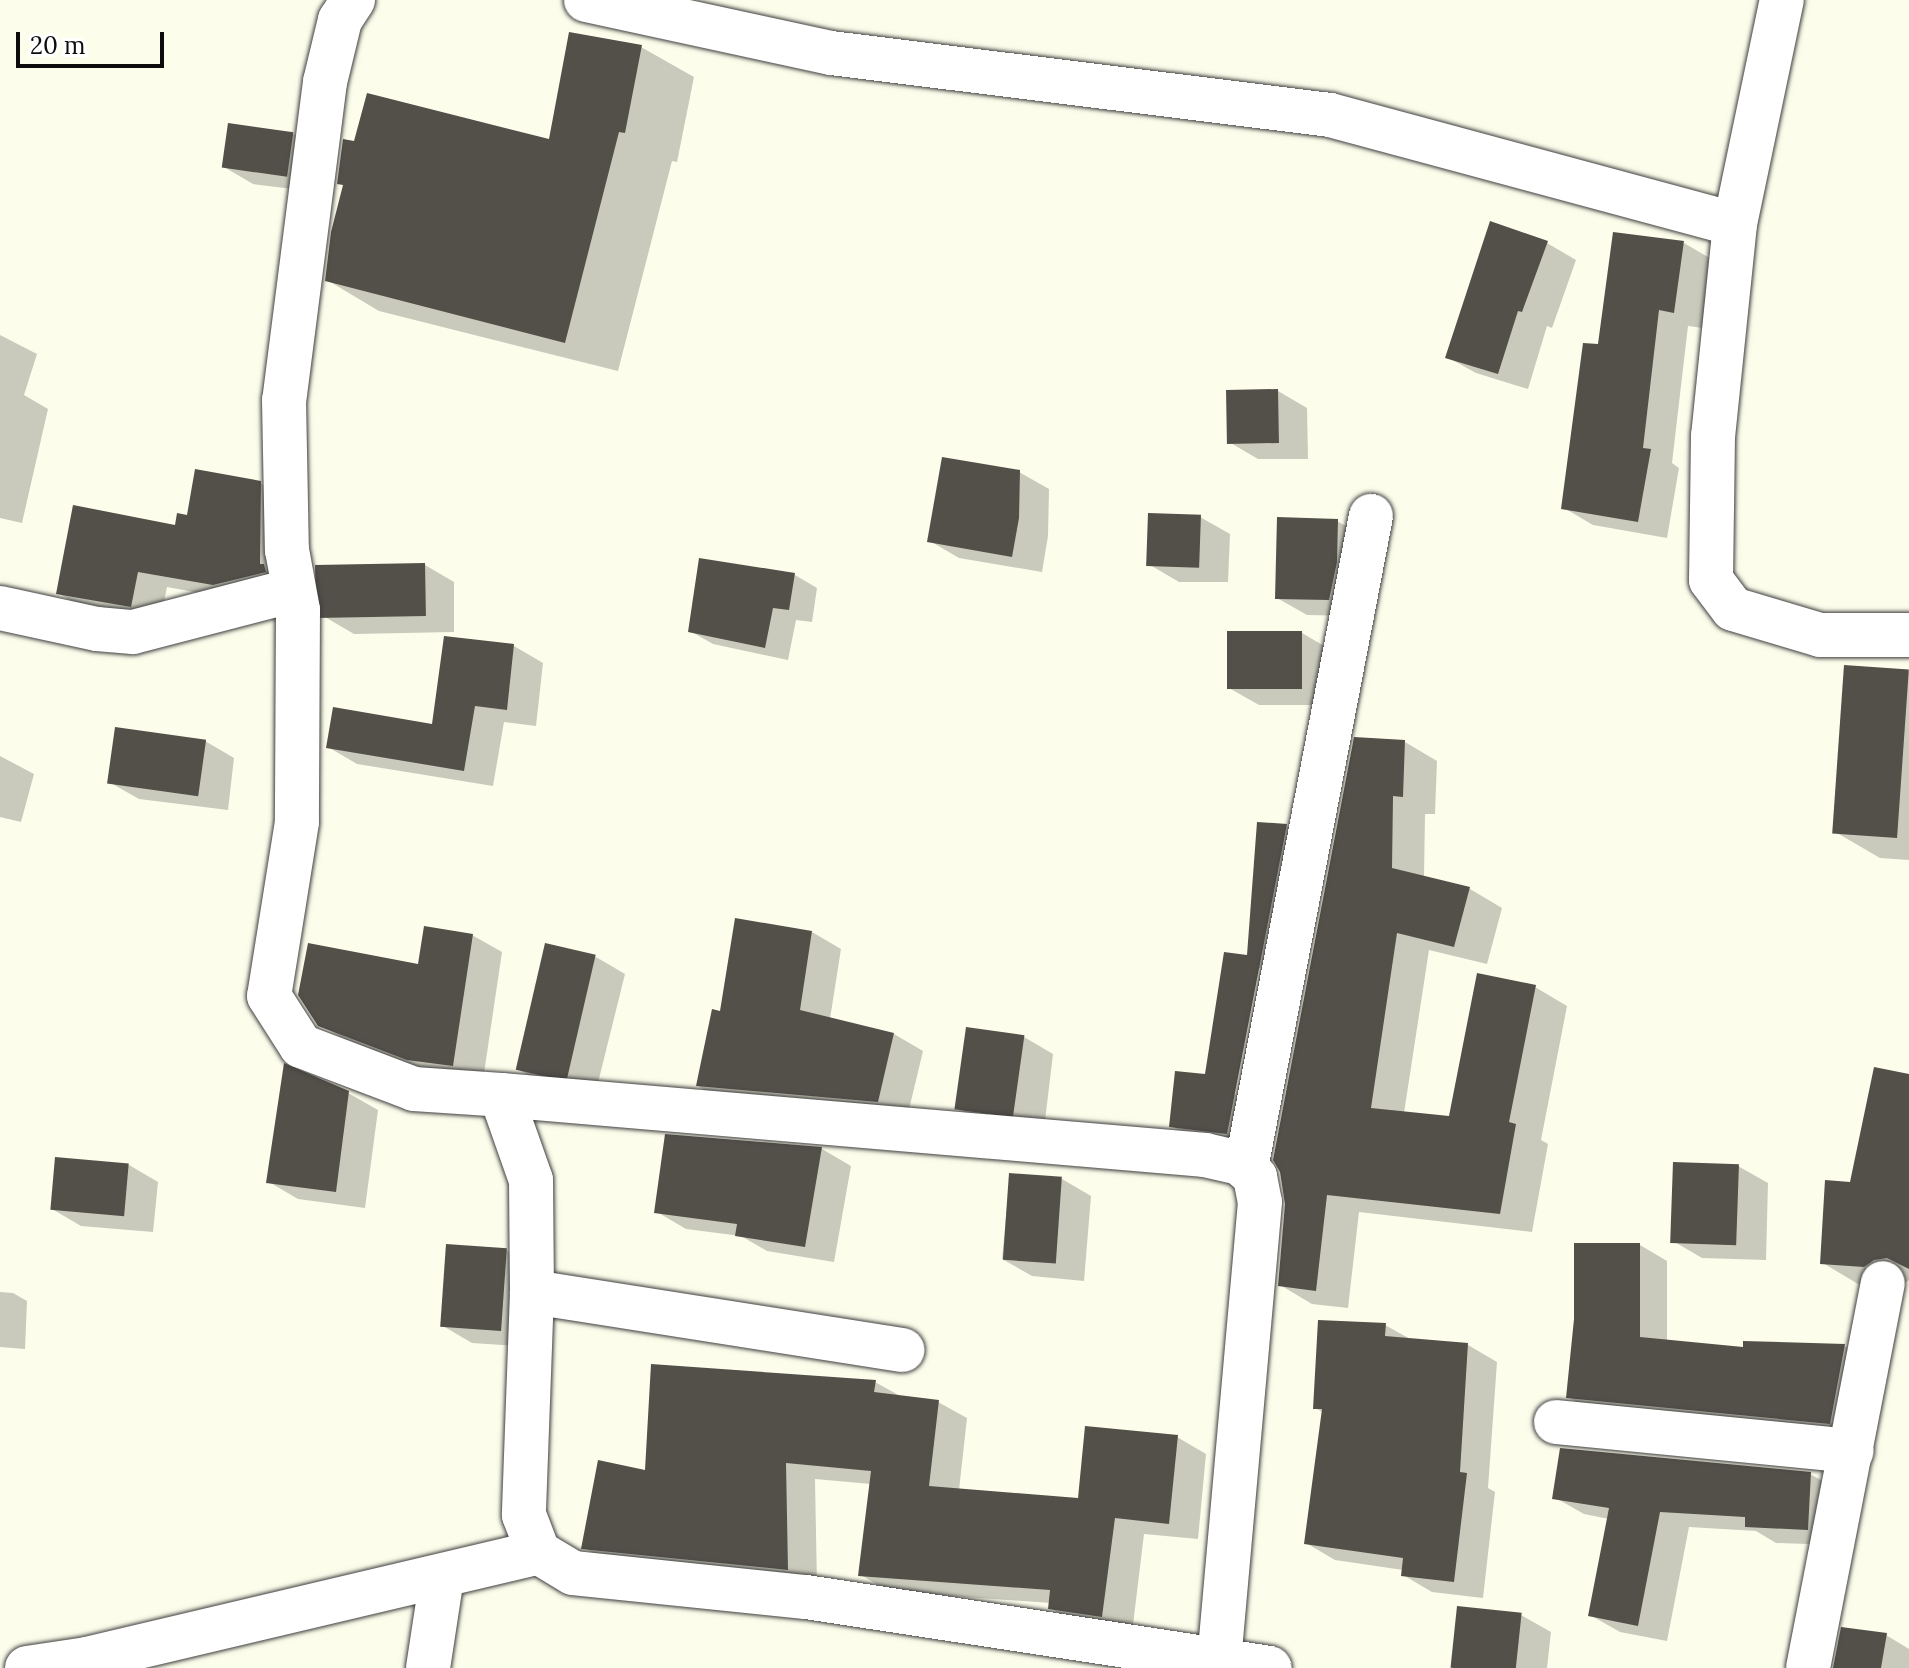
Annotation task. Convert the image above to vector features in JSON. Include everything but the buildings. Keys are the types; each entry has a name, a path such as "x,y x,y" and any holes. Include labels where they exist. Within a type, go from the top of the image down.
{"street":[{"path":"353,0 340,20 325,82 284,400 287,550 298,610 297,822 269,996 301,1046 414,1089 1205,1155 1239,1163 1255,1177 1260,1202 1219,1660"},
{"path":"586,0 831,53 1330,115 1735,224"},
{"path":"1782,0 1735,224 1713,436 1711,580 1733,609 1820,635 1909,635"},
{"path":"1246,1168 1371,516"},
{"path":"0,608 97,629 133,632 294,590"},
{"path":"501,1095 531,1180 532,1292 524,1515 538,1552 573,1573 806,1597 1270,1668"},
{"path":"1808,1668 1883,1283"},
{"path":"532,1292 902,1350"},
{"path":"1556,1422 1852,1451"},
{"path":"27,1668 87,1659 538,1552"},
{"path":"428,1668 442,1576"}]}
